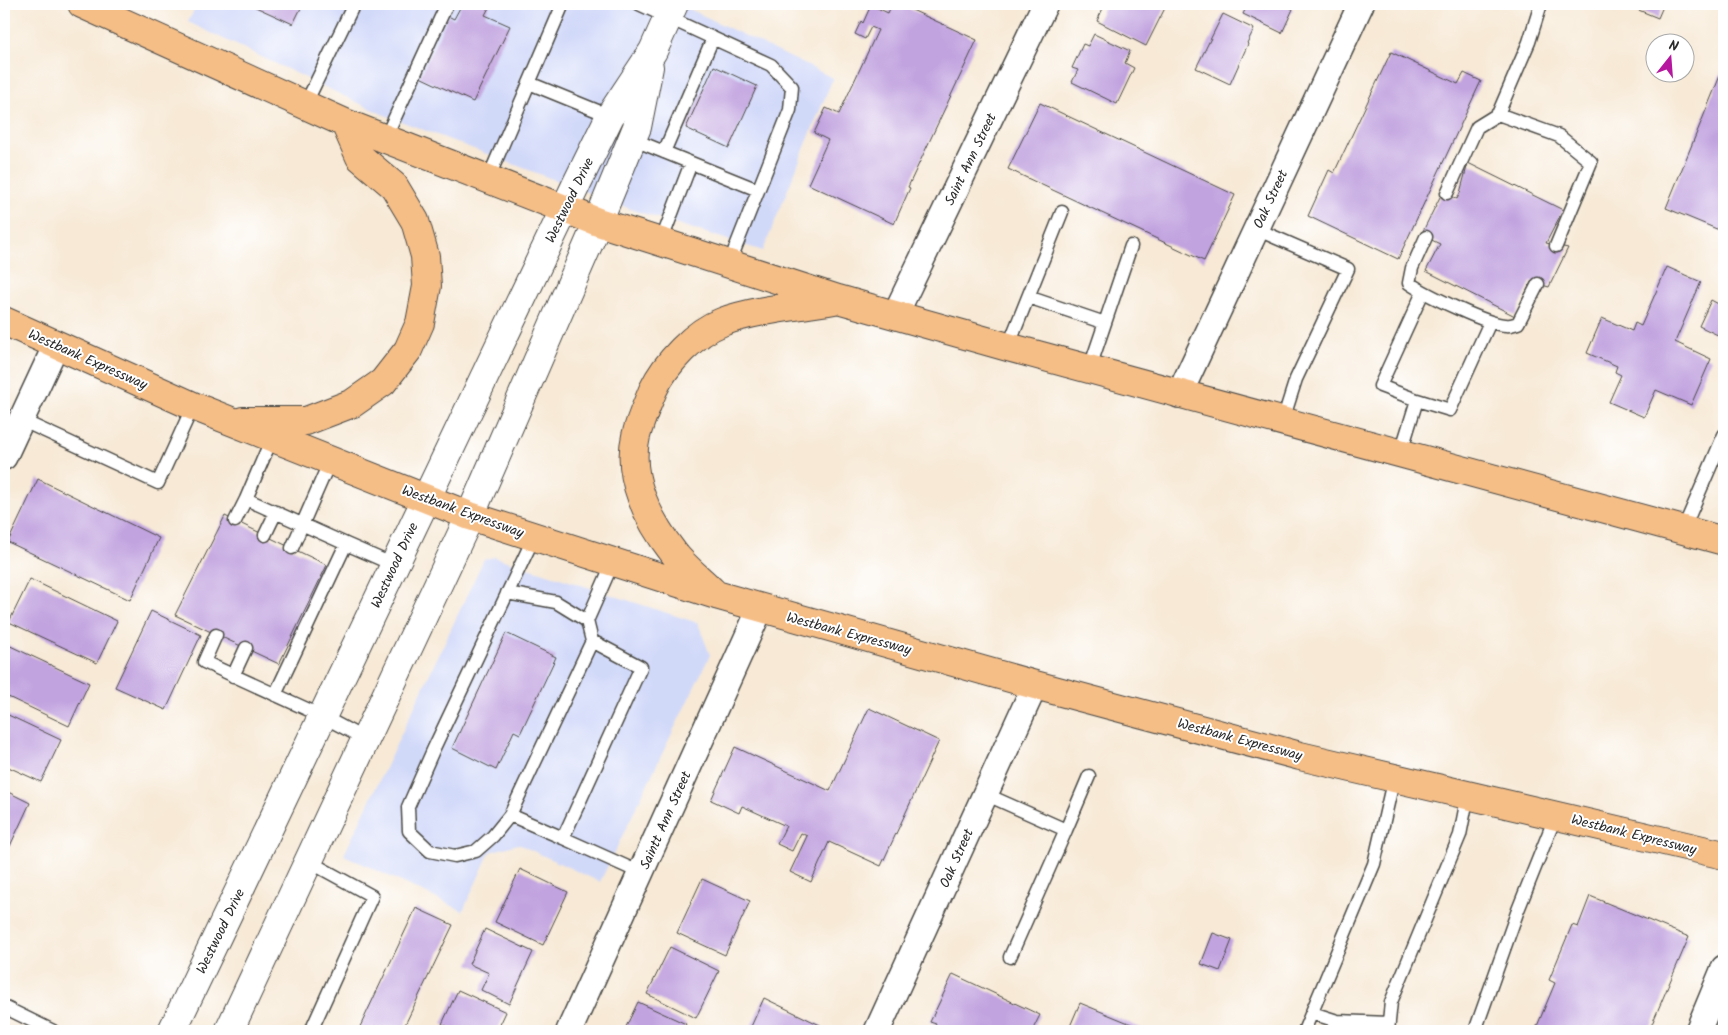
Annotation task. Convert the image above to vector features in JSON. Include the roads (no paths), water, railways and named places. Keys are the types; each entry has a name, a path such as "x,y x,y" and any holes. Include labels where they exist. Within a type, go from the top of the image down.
{"highway":[{"path":"82,4 345,123 598,222 838,299 1282,423 1724,541"},
{"path":"229,421 306,421 353,403 383,382 408,350 420,323 427,279 425,256 415,222 394,186 360,157 345,123"},
{"path":"716,595 674,553 652,520 638,487 634,464 636,438 646,407 657,381 672,361 693,340 721,322 752,314 838,299"},
{"name":"Westbank Expressway","path":"4,320 193,406 470,516 760,609 1300,756 1468,794 1724,856"}],"street":[{"name":"Saint Ann Street","path":"895,315 1045,4"},
{"name":"Oak Street","path":"1179,394 1361,4"},
{"name":"Westwood Drive","path":"172,1031 565,208 610,116 653,51 671,10"},
{"name":"Westwood Drive","path":"229,1031 470,516 598,222 637,127 653,51"},
{"path":"4,457 56,345"},
{"name":"Saintt Ann Street","path":"568,1031 760,609"},
{"name":"Oak Street","path":"877,1031 1035,685"},
{"path":"1698,1031 1719,994 1724,968"}],"lane":[{"path":"305,105 354,4"},
{"path":"385,139 447,4"},
{"path":"488,179 563,4"},
{"path":"639,4 671,10 713,38 771,66 792,87 790,110 728,264"},
{"path":"1446,193 1476,127 1498,114 1529,42 1540,4"},
{"path":"664,152 713,38"},
{"path":"529,83 610,116"},
{"path":"1498,114 1559,136 1591,162 1556,246"},
{"path":"632,140 758,190"},
{"path":"661,242 691,163"},
{"path":"1008,347 1062,212"},
{"path":"1256,228 1348,269 1296,379 1282,423"},
{"path":"1426,238 1412,268 1409,282 1423,292 1490,322 1507,326 1518,323 1538,284"},
{"path":"1089,370 1131,246"},
{"path":"1423,292 1380,386 1416,400 1450,410 1490,322"},
{"path":"1028,297 1105,323"},
{"path":"1400,455 1416,400"},
{"path":"21,420 158,482 193,406"},
{"path":"1683,530 1724,435"},
{"path":"235,521 272,438"},
{"path":"292,548 330,461"},
{"path":"246,499 394,566"},
{"path":"265,535 276,512"},
{"path":"534,537 408,807 409,831 430,851 455,856 476,851 493,836 510,815 592,641 587,621 613,562"},
{"path":"275,695 346,544"},
{"path":"508,593 556,602 587,621"},
{"path":"216,635 204,662 322,716 366,739"},
{"path":"563,838 641,666 592,641"},
{"path":"233,676 246,648"},
{"path":"1010,957 1089,776"},
{"path":"1304,1031 1374,864 1394,777"},
{"path":"985,794 1066,830"},
{"path":"1312,1013 1337,1022 1389,1027 1391,1002 1460,835 1468,794"},
{"path":"510,815 641,873"},
{"path":"1475,1031 1518,910 1556,815"},
{"path":"308,862 372,896 311,1031"},
{"path":"4,1007 53,1031"}]}
